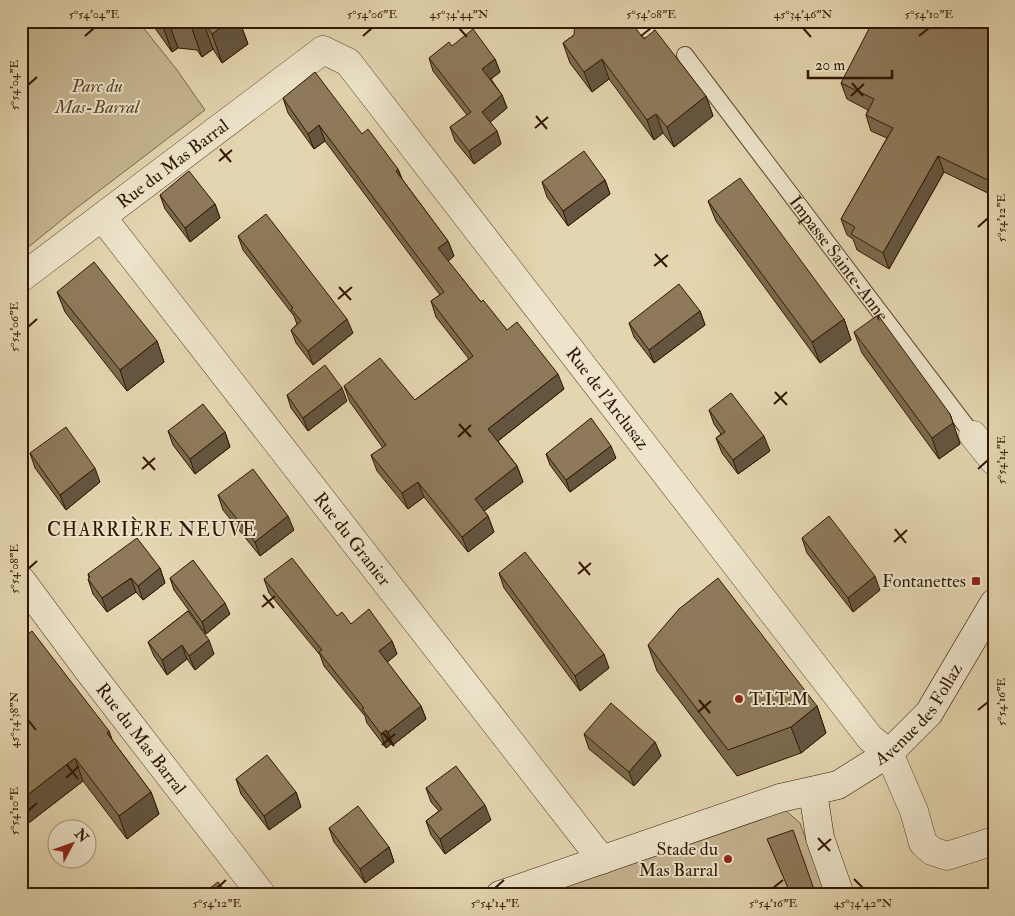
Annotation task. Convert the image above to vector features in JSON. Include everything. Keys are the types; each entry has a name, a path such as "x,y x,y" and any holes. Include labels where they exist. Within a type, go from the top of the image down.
{"street":[{"name":"Rue du Mas Barral","path":"21,278 323,50"},
{"name":"Rue de l'Arclusaz","path":"323,50 348,62 870,738 889,753"},
{"name":"Rue du Granier","path":"102,218 602,860"},
{"name":"Impasse Sainte-Anne","path":"973,435 994,461"},
{"name":"Rue du Mas Barral","path":"21,580 262,895"},
{"name":"Avenue des Follaz","path":"500,895 780,798 838,785 889,753 929,713 994,603"},
{"path":"889,753 914,811 923,843 932,851 947,856 994,841"},
{"path":"813,792 820,838 840,895"}],"lane":[{"name":"Impasse Sainte-Anne","path":"685,55 973,435"}],"green space":[{"name":"Parc du Mas-Barral","path":"21,21 138,21 177,70 205,110 21,253"},
{"name":"Stade du Mas Barral","path":"785,810 800,823 826,895 541,895"}],"building":[{"path":"182,21 203,21 192,29 186,22"},
{"path":"203,21 230,21 212,34"},
{"path":"575,21 630,21 644,39 655,30 706,96 667,127 656,114 647,120 602,59 584,72 563,43 574,35"},
{"path":"873,21 994,21 994,183 938,156 883,253 851,234 855,227 841,219 893,128 866,115 874,99 841,83"},
{"path":"473,29 495,59 482,69 502,95 482,112 497,131 469,151 450,127 471,112 429,58 449,42 452,46"},
{"path":"315,72 362,134 368,129 398,169 396,171 448,241 438,248 481,302 483,300 507,330 517,322 558,374 488,429 517,466 475,499 488,516 462,537 418,482 402,493 371,455 386,445 344,386 380,358 415,400 473,356 431,301 444,292 319,125 308,134 283,98"},
{"path":"584,151 605,180 563,211 542,182"},
{"path":"189,171 215,204 185,228 160,195"},
{"path":"740,178 844,319 812,342 708,201"},
{"path":"266,214 347,319 308,351 291,330 301,321 238,236"},
{"path":"94,262 157,341 120,370 57,292"},
{"path":"679,284 700,311 649,350 629,323"},
{"path":"878,315 950,414 953,423 932,438 854,332"},
{"path":"325,365 342,388 303,418 287,395"},
{"path":"731,393 764,436 733,460 716,438 725,432 709,410"},
{"path":"203,404 225,432 190,459 168,431"},
{"path":"591,418 611,446 566,480 546,454"},
{"path":"66,427 95,468 60,495 30,453"},
{"path":"253,469 288,516 255,542 218,495"},
{"path":"829,516 875,576 848,598 802,538"},
{"path":"137,538 160,568 138,586 131,578 102,598 88,579 90,577 88,574"},
{"path":"525,552 604,654 575,676 499,573"},
{"path":"292,558 337,616 342,612 351,624 369,609 392,641 379,651 421,706 388,732 386,730 381,734 362,709 364,708 319,652 322,650 264,579"},
{"path":"193,560 225,603 202,622 170,578"},
{"name":"T.I.T.M","path":"718,578 817,706 791,727 728,750 648,645 679,609"},
{"path":"188,611 209,640 189,656 182,645 162,660 148,642"},
{"path":"32,631 109,731 107,733 151,792 119,816 75,758 21,800 21,639"},
{"path":"611,703 655,742 629,772 584,734"},
{"path":"267,755 296,792 264,816 236,779"},
{"path":"456,766 485,805 440,839 426,821 442,809 426,788"},
{"path":"358,806 389,847 360,869 329,828"},
{"path":"793,830 816,895 791,895 767,839"},
{"path":"218,882 228,895 201,895"}],"place":[{"name":"Fontanettes","path":"976,581"},
{"name":"T.I.T.M","path":"739,699"},
{"name":"Stade du Mas Barral","path":"728,859"}],"district":[{"name":"CHARRIÈRE NEUVE","path":"152,530"}]}
